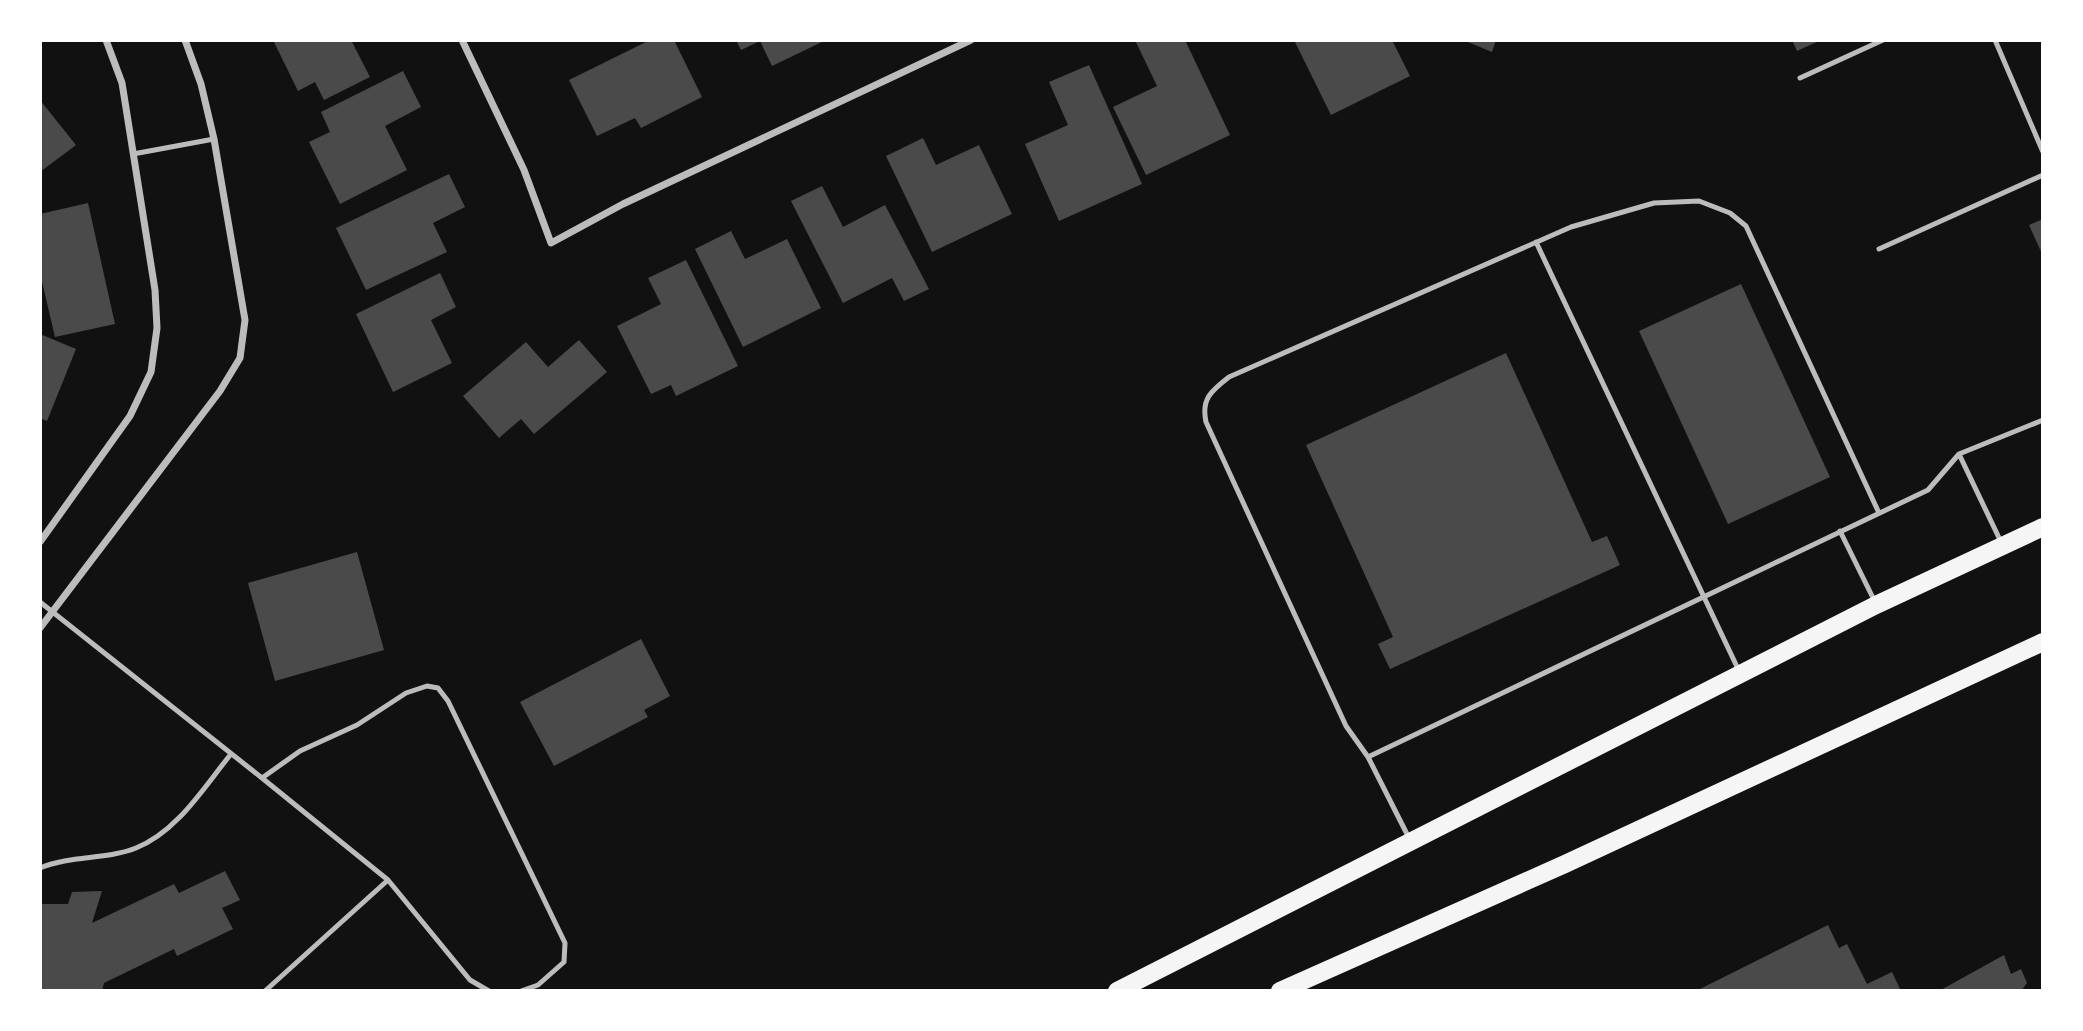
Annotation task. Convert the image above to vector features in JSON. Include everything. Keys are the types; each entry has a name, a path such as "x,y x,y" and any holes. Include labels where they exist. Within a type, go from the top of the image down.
{"main road":[{"path":"1117,991 1876,605 2043,527"},
{"path":"1280,991 1565,864 2043,642"}],"street":[{"path":"40,542 130,416 151,372 158,328 155,290 122,83 106,40"},
{"path":"40,628 220,391 240,358 246,320 214,139 201,84 185,40"},
{"path":"462,40 524,170 551,243 623,204 957,43 971,40"}],"lane":[{"path":"1800,78 1883,40"},
{"path":"1995,40 2043,152"},
{"path":"133,154 214,139"},
{"path":"1879,249 2043,175"},
{"path":"1410,841 1368,757 1346,726 1206,422 1203,408 1209,393 1229,377 1570,227 1654,203 1699,201 1730,213 1746,226 1879,513"},
{"path":"1536,243 1740,674"},
{"path":"1368,757 1927,490 1959,454 2043,420"},
{"path":"1959,454 2002,545"},
{"path":"1840,531 1876,605"},
{"path":"40,602 387,880 470,980 489,991"},
{"path":"261,778 300,751 357,725 406,693 428,685 438,688 448,701 565,943 564,962 538,985 521,991"},
{"path":"40,868 57,861 135,849 170,827 232,754"},
{"path":"265,991 387,880"}],"building":[{"path":"273,40 351,40 370,77 324,100 315,82 298,91"},
{"path":"650,40 674,40 702,97 641,128 635,118 597,136 569,80"},
{"path":"736,40 826,40 772,66 760,41 741,50"},
{"path":"1135,40 1185,40 1230,135 1146,175 1113,107 1157,86"},
{"path":"1294,40 1392,40 1410,76 1331,115"},
{"path":"1463,40 1496,40 1492,52"},
{"path":"1792,40 1821,40 1797,51"},
{"path":"1089,65 1142,184 1059,221 1025,144 1068,125 1049,82"},
{"path":"403,71 421,107 385,126 407,170 340,204 309,142 330,132 321,112"},
{"path":"40,100 76,145 40,172"},
{"path":"923,138 936,165 979,145 1012,214 932,252 886,156"},
{"path":"449,174 465,207 433,223 447,252 366,290 336,228"},
{"path":"822,186 843,227 885,205 929,289 904,301 892,278 843,303 791,201"},
{"path":"88,203 115,324 55,337 40,273 40,214"},
{"path":"2043,219 2043,256 2029,225"},
{"path":"731,231 745,259 787,239 821,308 743,347 695,249"},
{"path":"686,260 738,366 676,396 671,385 651,394 617,326 661,304 648,278"},
{"path":"440,273 456,307 431,320 452,363 393,392 356,314"},
{"path":"1741,284 1830,477 1728,524 1639,331"},
{"path":"40,334 76,349 47,421 40,418"},
{"path":"579,340 607,372 534,434 521,419 499,438 463,396 526,342 548,367"},
{"path":"1506,353 1592,542 1607,536 1620,565 1390,669 1378,644 1393,637 1306,445"},
{"path":"357,552 384,650 275,681 248,583"},
{"path":"641,639 670,696 644,710 648,717 554,766 520,702"},
{"path":"225,871 240,900 222,908 233,929 177,956 174,949 104,983 102,991 40,991 40,904 68,904 72,892 102,891 92,923 174,884 179,893"},
{"path":"1828,925 1839,948 1847,944 1867,984 1892,972 1901,991 1696,991"},
{"path":"2004,955 2011,974 2021,969 2027,983 2021,991 1939,991"}]}
